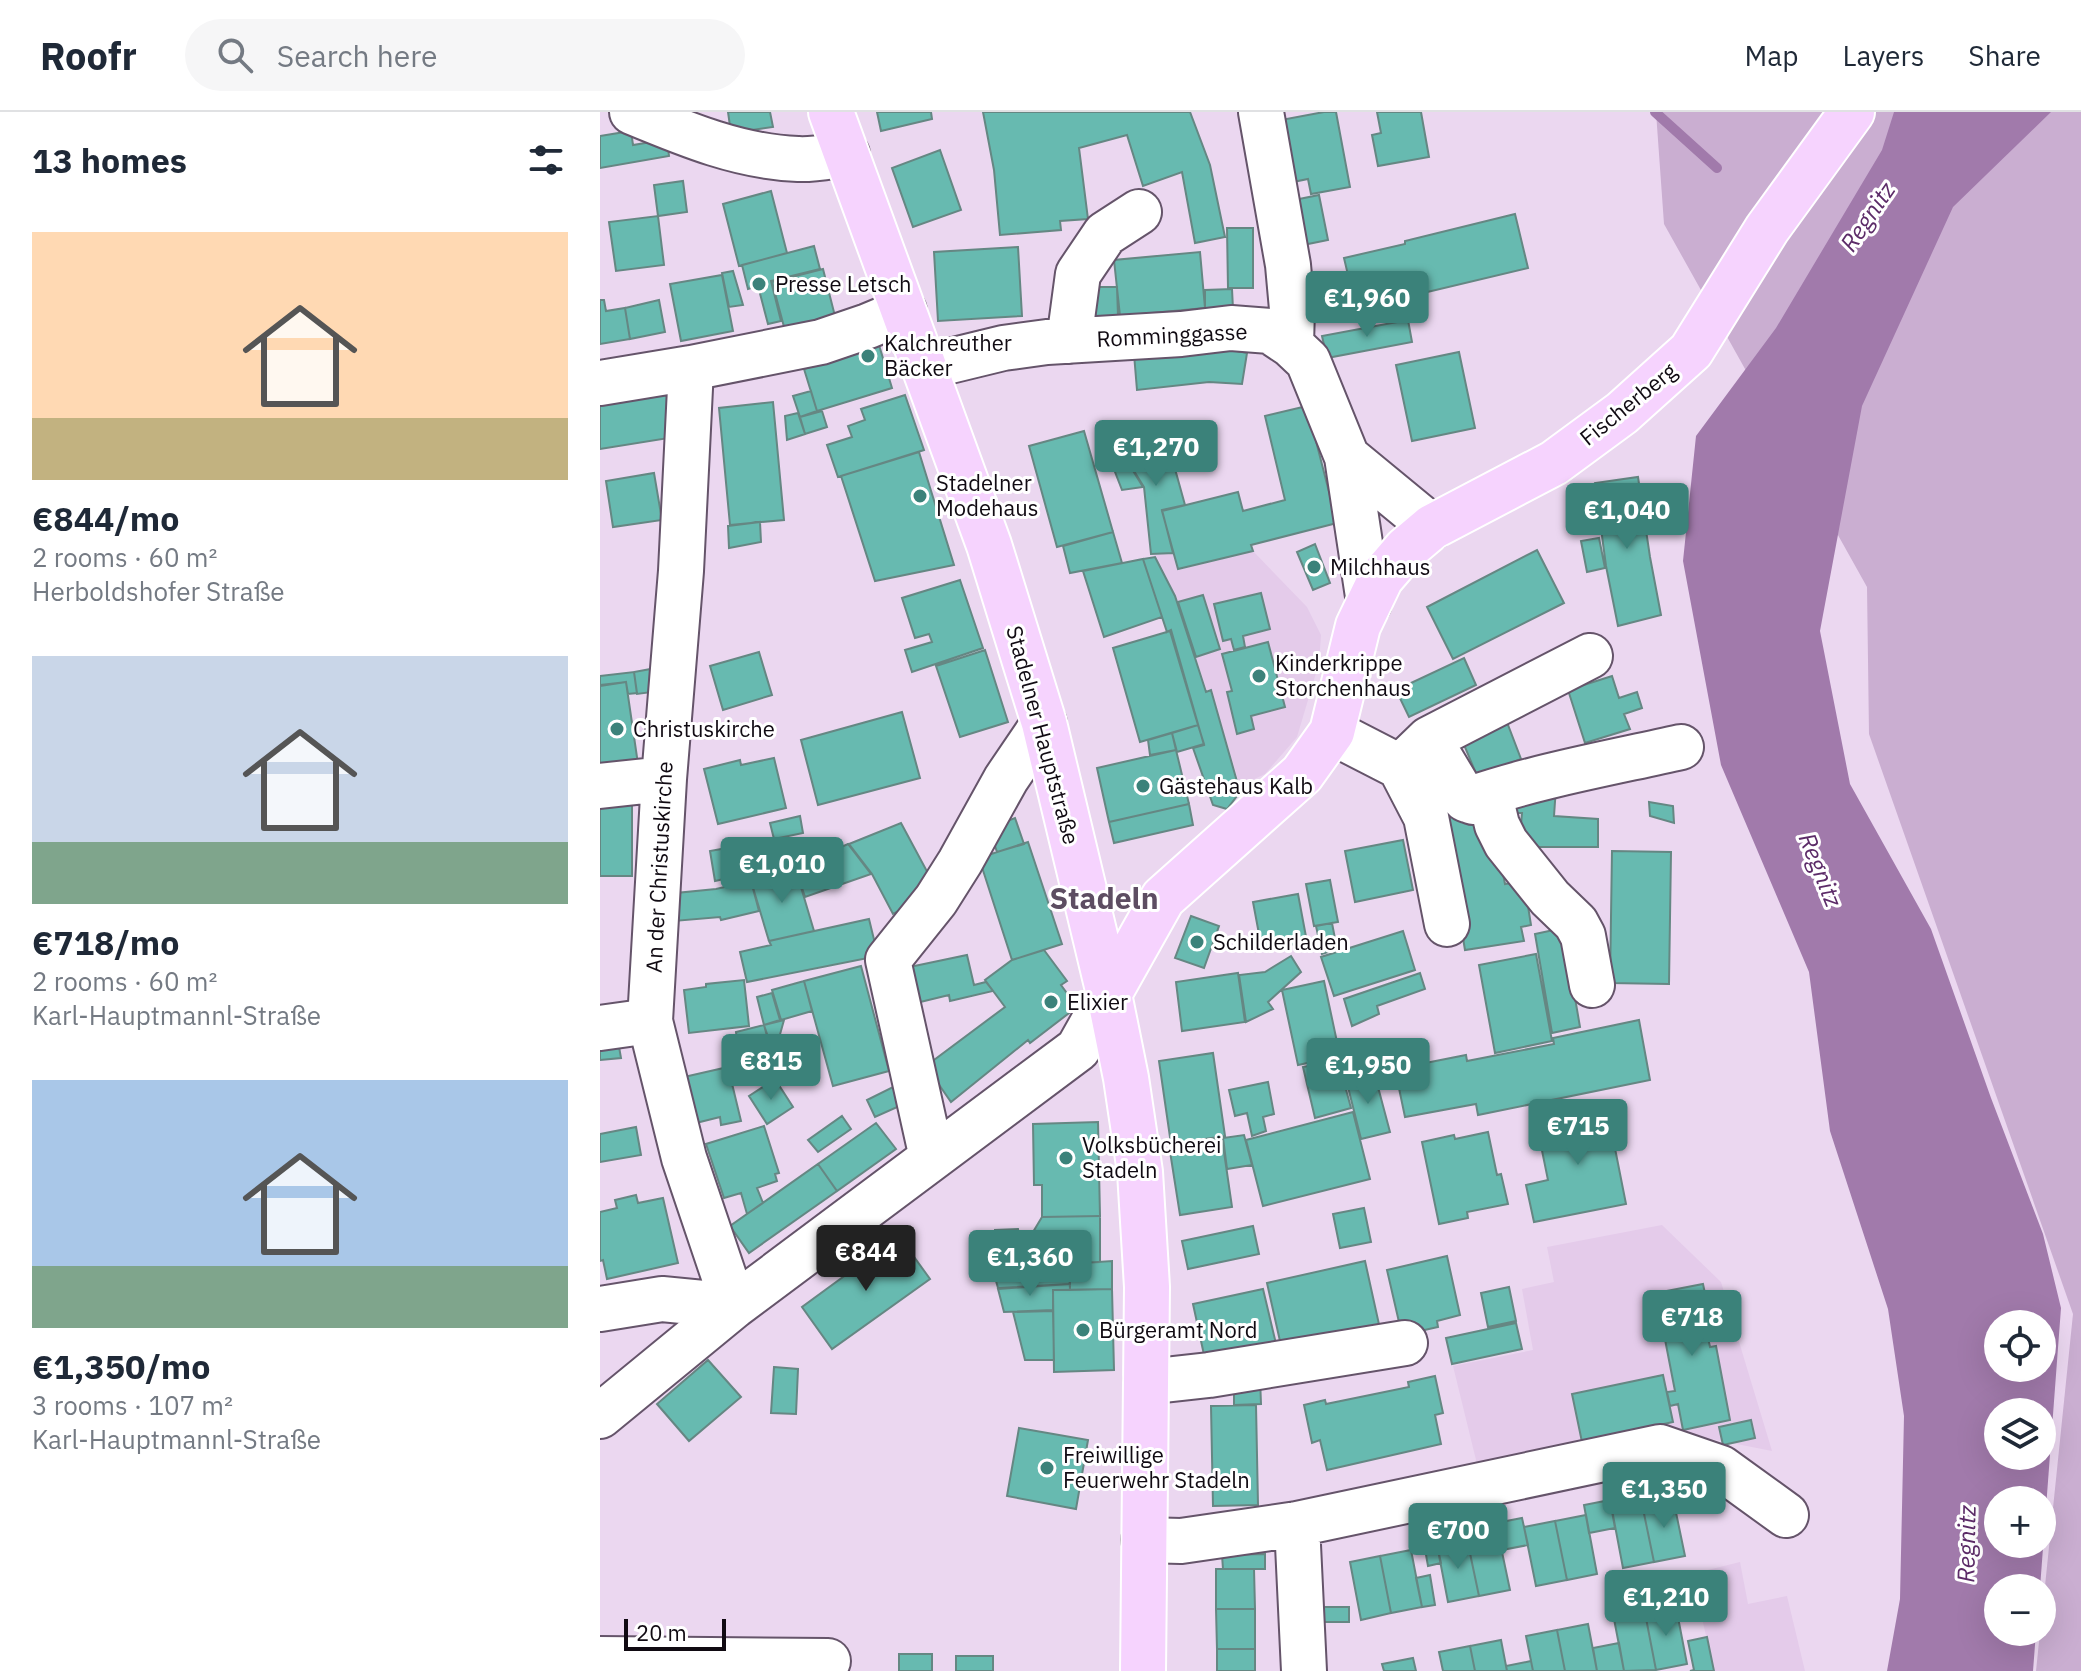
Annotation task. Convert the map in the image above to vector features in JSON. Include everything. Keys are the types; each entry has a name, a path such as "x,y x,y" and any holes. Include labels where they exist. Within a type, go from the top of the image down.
{"main road":[{"name":"Stadelner Hauptstraße","path":"831,112 989,545 1044,723 1126,1078 1140,1172 1147,1287 1143,1671"},
{"name":"Fischerberg","path":"1109,994 1163,898 1302,774 1332,732 1358,626 1381,578 1406,549 1432,527 1554,463 1622,413 1691,351 1767,229 1852,112"}],"street":[{"path":"632,112 679,132 754,154 801,160 847,154"},
{"path":"1261,112 1288,265 1291,345 1308,361 1347,457 1369,603"},
{"path":"1069,341 1078,274 1105,234 1139,212"},
{"path":"600,383 821,342 904,311"},
{"name":"Romminggasse","path":"925,367 1003,348 1231,328 1270,331 1291,345"},
{"name":"An der Christuskirche","path":"691,368 681,571 664,779 650,1021 684,1158 734,1306"},
{"path":"1347,457 1432,527"},
{"path":"1414,753 1590,656"},
{"path":"932,1158 888,960 936,900 1006,779 1044,723"},
{"path":"1332,732 1414,753 1467,800 1492,804 1506,843 1550,898 1576,923 1583,936 1592,985"},
{"path":"1467,800 1561,774 1681,747"},
{"path":"1414,753 1447,924"},
{"path":"600,786 664,779"},
{"path":"600,1416 734,1306 1078,1049 1109,994"},
{"path":"600,1028 650,1021"},
{"path":"600,1309 662,1299 734,1306"},
{"path":"1146,1382 1209,1375 1405,1343"},
{"path":"1144,1540 1181,1541 1297,1524 1660,1447 1721,1468 1786,1515"},
{"path":"1297,1524 1304,1671"},
{"path":"600,1659 828,1661"}],"shaded area":[{"path":"1656,112 2081,112 2081,1671 2036,1671 2039,1646 2056,1646 2056,1574 2046,1574 2048,1558 2056,1558 2055,1486 2073,1314 1869,734 1867,587 1664,224"},
{"name":"Kinderkrippe Storchenhaus","path":"1253,551 1307,607 1321,635 1319,663 1297,737 1265,774 1240,786 1211,690 1207,691 1175,595 1154,555 1174,553 1178,570"},
{"path":"1662,1225 1721,1282 1772,1451 1671,1431 1477,1464 1453,1366 1533,1350 1522,1289 1554,1282 1547,1247"},
{"path":"1740,1562 1748,1604 1787,1596 1805,1671 1714,1671 1692,1574"}],"water":[{"name":"Regnitz","path":"1894,112 2051,112 1953,207 1862,406 1820,631 1850,784 1931,929 2043,1234 2061,1308 2056,1375 2056,1310 1984,1310 1984,1382 2055,1382 2054,1398 1984,1398 1984,1470 2049,1470 2048,1486 1984,1486 1984,1558 2042,1558 2041,1574 1984,1574 1984,1646 2035,1646 2033,1671 1887,1671 1900,1599 1904,1416 1888,1309 1830,1131 1809,972 1721,765 1683,561 1696,436 1776,328 1882,150"}],"building":[{"path":"728,112 770,112 773,127 731,133"},
{"path":"877,112 931,112 932,119 881,131"},
{"path":"983,112 1190,112 1210,165 1225,237 1195,243 1182,172 1143,186 1127,135 1079,148 1088,219 1060,221 1061,230 1000,235 994,170"},
{"path":"1336,112 1350,187 1311,194 1308,179 1293,182 1281,120"},
{"path":"1377,112 1421,112 1429,157 1378,166 1372,135 1381,133"},
{"path":"631,131 633,145 657,141 668,148 669,156 600,168 600,136"},
{"path":"940,150 961,210 913,227 892,168"},
{"path":"683,181 687,212 658,216 654,185"},
{"path":"771,191 787,253 739,266 723,204"},
{"path":"1319,195 1328,240 1303,245 1294,200"},
{"path":"1515,214 1528,268 1356,309 1344,258"},
{"path":"658,216 664,265 616,271 609,222"},
{"path":"1227,228 1253,228 1253,288 1228,288"},
{"name":"Presse Letsch","path":"814,246 820,269 771,281 781,321 768,324 758,286 748,289 742,265"},
{"path":"1018,247 1022,316 938,321 934,252"},
{"path":"1200,252 1205,308 1120,316 1114,260"},
{"path":"823,269 837,324 787,338 772,282"},
{"path":"733,271 743,305 729,307 722,273"},
{"path":"722,275 733,331 681,341 670,284"},
{"path":"1090,287 1117,287 1118,316 1091,316"},
{"path":"1232,289 1233,309 1205,310 1205,290"},
{"path":"600,300 604,300 606,311 625,308 630,339 600,344"},
{"path":"659,300 665,332 630,339 625,308"},
{"path":"1408,320 1412,342 1327,358 1322,336"},
{"path":"879,345 892,388 817,411 804,369"},
{"path":"1211,346 1247,353 1242,384 1209,382 1137,390 1134,354"},
{"path":"1459,352 1475,428 1412,441 1396,365"},
{"path":"668,391 675,437 600,449 600,402"},
{"path":"811,391 817,411 800,417 793,396"},
{"path":"905,395 924,450 838,477 827,445 852,437 848,426 865,420 861,409"},
{"path":"773,402 784,520 730,525 719,408"},
{"path":"1307,406 1337,523 1251,545 1253,551 1178,569 1162,511 1238,492 1243,511 1285,500 1265,416"},
{"path":"822,411 827,427 805,434 800,417"},
{"path":"798,413 805,434 787,440 785,416"},
{"path":"1084,431 1113,532 1057,547 1029,446"},
{"path":"1162,437 1170,470 1175,469 1185,505 1162,510 1173,553 1151,554 1144,487 1119,447"},
{"path":"919,452 954,565 875,581 841,476"},
{"path":"1124,456 1143,487 1122,490 1110,459"},
{"path":"654,473 662,520 613,527 606,481"},
{"path":"1638,477 1661,615 1618,626 1595,483"},
{"path":"760,522 761,542 729,548 728,526"},
{"path":"1113,532 1122,563 1070,573 1063,546"},
{"path":"1599,538 1605,568 1587,572 1581,541"},
{"name":"Milchhaus","path":"1315,544 1330,583 1313,590 1297,552"},
{"path":"1537,550 1564,603 1453,659 1427,607"},
{"path":"1155,557 1175,596 1206,692 1211,690 1240,792 1227,809 1213,805 1193,748 1204,745 1171,630 1167,632 1143,559"},
{"path":"1143,559 1162,617 1104,637 1083,571"},
{"path":"960,580 983,648 912,672 905,650 932,642 929,634 915,638 902,598"},
{"path":"1261,593 1270,629 1243,636 1245,647 1234,650 1231,639 1223,641 1214,604"},
{"path":"1203,595 1220,649 1196,657 1178,602"},
{"path":"1170,631 1198,725 1140,742 1113,648"},
{"path":"1268,642 1285,707 1251,716 1254,729 1237,734 1227,692 1232,691 1222,654"},
{"path":"985,650 1008,722 960,737 936,666"},
{"path":"759,652 772,695 723,710 710,666"},
{"path":"1464,658 1476,685 1409,717 1396,690"},
{"path":"656,668 660,691 637,694 634,672"},
{"path":"634,672 637,693 628,694 626,682 600,685 600,676"},
{"path":"1612,676 1619,698 1637,692 1642,708 1624,714 1630,729 1585,743 1568,690"},
{"name":"Christuskirche","path":"626,682 638,764 600,770 600,686"},
{"path":"902,712 920,778 818,805 801,740"},
{"path":"1505,717 1521,759 1477,776 1460,735"},
{"path":"1198,725 1204,744 1177,752 1172,733"},
{"path":"1172,733 1176,750 1150,755 1148,740"},
{"name":"Gästehaus Kalb","path":"1176,750 1189,804 1109,822 1097,768"},
{"path":"774,758 786,808 718,824 704,769 740,760 741,765"},
{"path":"1556,787 1554,816 1598,819 1598,847 1519,847 1522,813 1514,813 1516,790"},
{"path":"632,802 632,876 600,876 600,805"},
{"path":"1649,802 1673,806 1674,823 1650,816"},
{"path":"1189,804 1193,825 1114,843 1109,822"},
{"path":"1483,810 1499,853 1505,884 1524,881 1531,925 1521,927 1524,941 1465,950 1443,817"},
{"path":"800,816 803,833 774,839 770,823"},
{"path":"1015,818 1024,844 997,852 989,828"},
{"path":"901,823 937,890 893,914 872,874 849,844"},
{"path":"1403,840 1413,890 1355,902 1345,851"},
{"path":"1028,842 1062,944 1012,960 979,858"},
{"path":"848,844 871,874 805,897 795,867"},
{"path":"727,848 733,877 715,881 710,851"},
{"path":"1612,851 1671,852 1669,984 1610,983"},
{"path":"795,867 814,931 769,941 751,881"},
{"path":"1330,880 1338,922 1314,926 1306,884"},
{"path":"751,881 759,911 721,920 720,917 674,921 676,893"},
{"path":"1298,894 1307,942 1262,950 1253,902"},
{"name":"Schilderladen","path":"1191,916 1219,926 1204,968 1175,958"},
{"path":"869,919 878,956 747,982 740,952 771,945 769,941"},
{"path":"1332,923 1337,949 1322,954 1316,926"},
{"path":"1563,928 1580,1027 1552,1033 1535,934"},
{"path":"1403,931 1415,970 1334,996 1321,957"},
{"path":"1044,950 1067,981 1061,985 1077,1007 1030,1043 1028,1040 951,1102 926,1066 1005,1007 985,980 1012,960"},
{"path":"1536,954 1552,1041 1495,1053 1479,965"},
{"path":"967,955 974,985 986,982 993,991 950,1001 949,995 908,1005 900,969"},
{"path":"1291,956 1301,972 1268,1002 1273,1009 1246,1022 1239,975 1265,972"},
{"path":"861,966 889,1071 833,1086 804,981"},
{"path":"1238,973 1245,1022 1182,1031 1176,982"},
{"path":"1420,973 1425,989 1377,1006 1379,1014 1352,1026 1344,999"},
{"path":"744,980 749,1026 689,1033 684,990"},
{"path":"804,981 812,1011 781,1020 772,990"},
{"path":"1324,981 1340,1056 1298,1065 1282,990"},
{"path":"772,993 780,1020 764,1025 757,997"},
{"path":"784,1020 779,1038 769,1040 764,1025"},
{"path":"1639,1020 1650,1080 1478,1115 1476,1104 1405,1117 1395,1069 1466,1055 1467,1061 1554,1044 1553,1038"},
{"path":"764,1025 770,1047 739,1055 736,1032"},
{"path":"618,1041 621,1058 600,1060 600,1042"},
{"path":"1213,1053 1225,1136 1171,1144 1159,1061"},
{"path":"1338,1060 1351,1108 1315,1118 1303,1067"},
{"path":"728,1067 741,1121 721,1125 720,1117 696,1123 684,1077"},
{"path":"1374,1072 1390,1132 1361,1139 1346,1079"},
{"path":"775,1079 793,1107 767,1124 749,1096"},
{"path":"1268,1082 1274,1114 1263,1117 1266,1131 1252,1136 1247,1113 1235,1116 1229,1090"},
{"path":"895,1086 904,1104 875,1117 867,1100"},
{"path":"1606,1103 1626,1204 1534,1222 1526,1185 1548,1180 1537,1126 1573,1119 1571,1110"},
{"path":"1353,1112 1370,1179 1263,1206 1246,1140"},
{"path":"842,1116 851,1129 818,1152 808,1140"},
{"name":"Volksbücherei Stadeln","path":"1098,1122 1100,1216 1042,1217 1042,1185 1034,1185 1033,1124"},
{"path":"876,1123 896,1149 837,1191 818,1164"},
{"path":"764,1126 779,1173 775,1174 777,1181 757,1188 763,1203 747,1214 741,1193 724,1198 706,1144"},
{"path":"636,1127 641,1155 600,1162 600,1134"},
{"path":"1488,1132 1497,1175 1501,1174 1508,1204 1467,1212 1468,1218 1439,1224 1422,1142"},
{"path":"1244,1135 1252,1165 1227,1169 1223,1138"},
{"path":"1222,1138 1232,1207 1180,1215 1169,1145"},
{"path":"818,1164 837,1191 749,1253 730,1226"},
{"path":"636,1195 638,1203 663,1198 678,1263 607,1279 603,1260 600,1261 600,1212 617,1208 615,1200"},
{"path":"1364,1208 1371,1242 1340,1248 1333,1214"},
{"path":"1100,1216 1100,1262 1031,1265 1030,1237 1042,1217"},
{"path":"1253,1226 1259,1254 1188,1269 1182,1241"},
{"path":"1018,1229 1019,1237 1030,1237 1031,1265 1003,1266 989,1239 995,1237 995,1230"},
{"path":"899,1236 930,1279 832,1349 802,1307"},
{"path":"1447,1256 1460,1315 1437,1321 1438,1327 1402,1335 1387,1270"},
{"path":"1112,1261 1112,1289 1070,1290 1069,1264"},
{"path":"1365,1261 1380,1329 1282,1350 1267,1283"},
{"path":"1069,1264 1070,1284 998,1288 992,1267"},
{"path":"1070,1284 1070,1290 1053,1290 1053,1310 1004,1312 998,1289"},
{"path":"1703,1284 1712,1327 1706,1328 1710,1347 1716,1346 1730,1420 1683,1430 1678,1404 1670,1406 1667,1392 1675,1391 1656,1293"},
{"path":"1509,1287 1516,1321 1488,1327 1481,1293"},
{"name":"Bürgeramt Nord","path":"1112,1289 1114,1370 1054,1372 1053,1290"},
{"path":"1263,1289 1277,1348 1206,1364 1193,1304"},
{"path":"1053,1311 1054,1360 1025,1360 1013,1312"},
{"path":"1516,1323 1522,1349 1452,1364 1446,1338"},
{"path":"708,1360 741,1397 689,1441 657,1404"},
{"path":"774,1367 798,1369 796,1414 771,1413"},
{"path":"1663,1375 1673,1422 1582,1442 1572,1394"},
{"path":"1435,1376 1443,1413 1435,1415 1441,1444 1327,1470 1320,1440 1312,1443 1304,1405 1325,1400 1326,1404 1409,1387 1408,1382"},
{"path":"1260,1378 1261,1404 1234,1405 1234,1383"},
{"path":"1256,1405 1258,1505 1213,1506 1211,1406"},
{"path":"1751,1420 1755,1438 1723,1445 1719,1427"},
{"name":"Freiwillige Feuerwehr Stadeln","path":"1019,1428 1088,1440 1076,1509 1007,1496"},
{"path":"1673,1498 1685,1556 1654,1562 1642,1504"},
{"path":"1610,1500 1615,1528 1589,1533 1584,1505"},
{"path":"1642,1504 1654,1562 1623,1568 1612,1510"},
{"path":"1586,1515 1597,1574 1567,1580 1555,1521"},
{"path":"1522,1518 1528,1545 1502,1550 1496,1523"},
{"path":"1555,1521 1567,1580 1536,1586 1524,1527"},
{"path":"1498,1533 1510,1590 1479,1596 1467,1539"},
{"path":"1435,1536 1441,1563 1428,1566 1423,1538"},
{"path":"1467,1539 1479,1596 1448,1602 1437,1545"},
{"path":"1411,1550 1422,1607 1391,1613 1380,1556"},
{"path":"1265,1554 1265,1569 1223,1569 1222,1555"},
{"path":"1380,1556 1391,1613 1361,1620 1350,1562"},
{"path":"1216,1569 1254,1569 1255,1609 1216,1609"},
{"path":"1430,1575 1435,1605 1422,1607 1416,1578"},
{"path":"1321,1607 1349,1607 1349,1622 1321,1622"},
{"path":"1676,1607 1687,1664 1656,1670 1645,1613"},
{"path":"1216,1609 1255,1609 1255,1649 1217,1649"},
{"path":"1645,1613 1656,1670 1624,1671 1614,1619"},
{"path":"1588,1624 1597,1671 1565,1671 1557,1630"},
{"path":"1557,1630 1565,1671 1533,1671 1526,1636"},
{"path":"1707,1637 1714,1671 1690,1671 1694,1670 1688,1641"},
{"path":"1501,1640 1507,1671 1475,1671 1470,1646"},
{"path":"1619,1643 1624,1671 1597,1671 1593,1648"},
{"path":"1470,1646 1475,1671 1443,1671 1439,1652"},
{"path":"1217,1649 1255,1649 1255,1671 1217,1671"},
{"path":"899,1654 932,1654 932,1671 899,1671"},
{"path":"956,1656 993,1656 993,1671 956,1671"},
{"path":"1413,1658 1416,1671 1384,1671 1382,1664"},
{"path":"1531,1661 1533,1671 1507,1671 1506,1666"}],"waterway":[{"path":"1655,112 1717,168"}],"place":[{"name":"Presse Letsch","path":"759,284"},
{"name":"Kalchreuther Bäcker","path":"868,356"},
{"name":"Stadelner Modehaus","path":"920,496"},
{"name":"Milchhaus","path":"1314,567"},
{"name":"Kinderkrippe Storchenhaus","path":"1259,676"},
{"name":"Christuskirche","path":"617,729"},
{"name":"Gästehaus Kalb","path":"1143,786"},
{"name":"Schilderladen","path":"1197,942"},
{"name":"Elixier","path":"1051,1002"},
{"name":"Volksbücherei Stadeln","path":"1066,1158"},
{"name":"Bürgeramt Nord","path":"1083,1330"},
{"name":"Freiwillige Feuerwehr Stadeln","path":"1047,1468"}],"district":[{"name":"Stadeln","path":"1104,899"}]}
